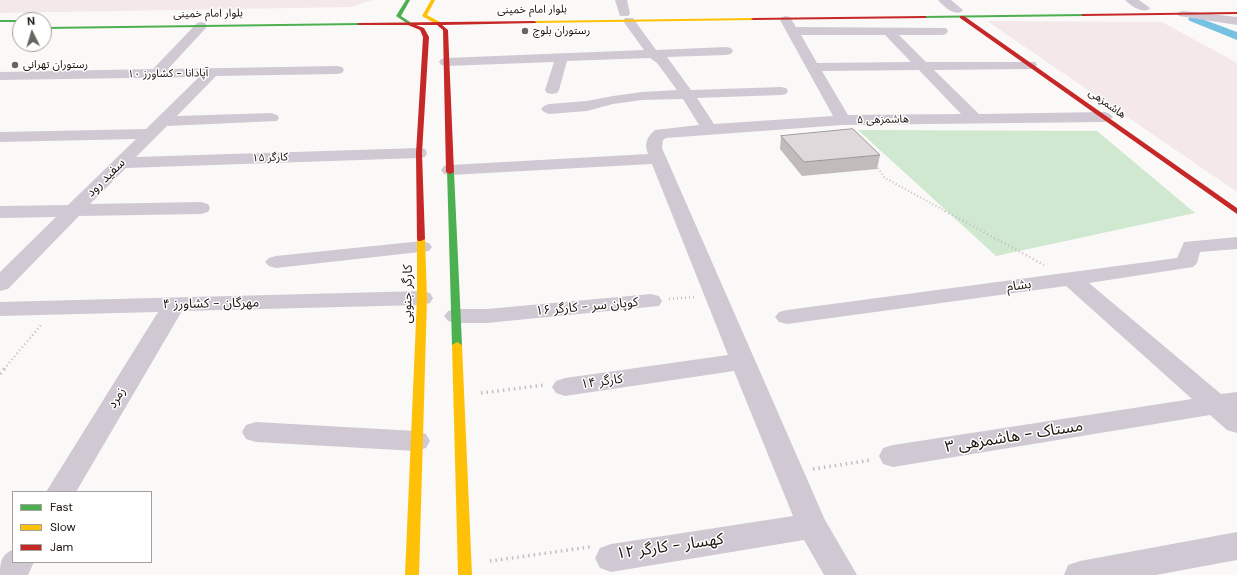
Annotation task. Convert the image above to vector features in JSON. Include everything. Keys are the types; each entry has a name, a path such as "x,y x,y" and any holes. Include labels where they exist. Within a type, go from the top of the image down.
{"main road":[{"path":"398,16 408,0"},
{"path":"433,0 424,16 438,23 445,30 446,151 450,170 460,395 465,575"},
{"name":"بلوار امام خمینی","path":"52,20 398,16 785,19 1144,8 1237,7"},
{"name":"بلوار امام خمینی","path":"52,28 438,23 626,18 959,13 1237,13"},
{"name":"هاشمزهی","path":"959,13 1237,212"},
{"name":"کارگر جنوبی","path":"398,16 408,23 422,29 426,36 423,152 422,298 412,575"},
{"path":"0,21 12,21"},
{"path":"0,29 12,29"}],"street":[{"path":"622,0 626,18 652,53 662,60 687,94 709,129"},
{"path":"944,0 959,13"},
{"path":"1131,0 1144,8"},
{"path":"1183,14 1237,21"},
{"path":"785,19 843,120"},
{"path":"156,74 201,26"},
{"path":"792,31 942,31"},
{"path":"888,31 974,118"},
{"path":"446,62 726,51"},
{"path":"552,90 562,57"},
{"path":"812,67 1030,65"},
{"name":"آپادانا - کشاورز ۱۰","path":"0,76 337,70"},
{"name":"سفید رود","path":"0,284 211,73"},
{"path":"549,109 587,106 613,100 687,94 781,91"},
{"name":"هاشمزهی ۵","path":"659,158 654,148 655,139 661,133 843,120 1105,117"},
{"path":"164,121 272,118"},
{"path":"0,137 150,134"},
{"name":"کارگر ۱۵","path":"121,163 423,152"},
{"path":"450,170 659,158 812,526 841,575"},
{"path":"0,212 201,208"},
{"name":"بشام","path":"787,317 1186,263 1191,246 1237,243"},
{"path":"276,262 422,247"},
{"path":"1071,279 1227,403 1237,423"},
{"name":"مهرگان - کشاورز ۴","path":"0,309 422,298"},
{"name":"کوپان سر - کارگر ۱۶","path":"456,316 487,316 651,301"},
{"name":"زمرد","path":"62,491 174,305"},
{"name":"کارگر ۱۴","path":"565,387 744,361"},
{"name":"مستاک - هاشمزهی ۳","path":"893,456 1227,403"},
{"path":"256,432 416,441"},
{"name":"کهسار - کارگر ۱۲","path":"611,558 812,526"},
{"path":"1080,575 1153,569 1237,546"},
{"path":"10,575 17,563"}],"path":[{"path":"871,159 885,178 1071,279"},
{"name":"کوپان سر - کارگر ۱۶","path":"651,301 717,295"},
{"path":"0,374 56,308"},
{"name":"کارگر ۱۴","path":"460,395 550,384 565,387"},
{"path":"790,473 893,456"},
{"name":"کهسار - کارگر ۱۲","path":"465,564 606,544 611,558"}],"shaded area":[{"path":"0,0 373,0 350,7 0,13"},
{"path":"987,21 1162,22 1237,63 1237,192"}],"green space":[{"path":"858,130 1097,131 1195,213 996,256"}],"building":[{"path":"853,129 880,155 804,162 781,136"}],"waterway":[{"path":"1194,19 1237,36"}],"traffic: fast":[{"path":"408,0 398,16 408,23"},
{"path":"924,17 1083,15"},
{"path":"0,21 12,21"},
{"path":"52,28 359,24"},
{"path":"450,172 457,345"}],"traffic: slow":[{"path":"433,0 424,16 438,23"},
{"path":"534,22 753,19"},
{"path":"412,575 422,298 421,239"},
{"path":"457,345 465,575"}],"traffic: jam":[{"path":"1083,15 1237,13"},
{"path":"753,19 924,17"},
{"path":"962,17 1237,212"},
{"path":"359,24 534,22"},
{"path":"408,23 422,29 426,37 419,153 421,239"},
{"path":"438,23 445,30 450,172"}],"place":[{"name":"رستوران بلوچ","path":"525,31"},
{"name":"رستوران تهرانی","path":"15,65"}]}
